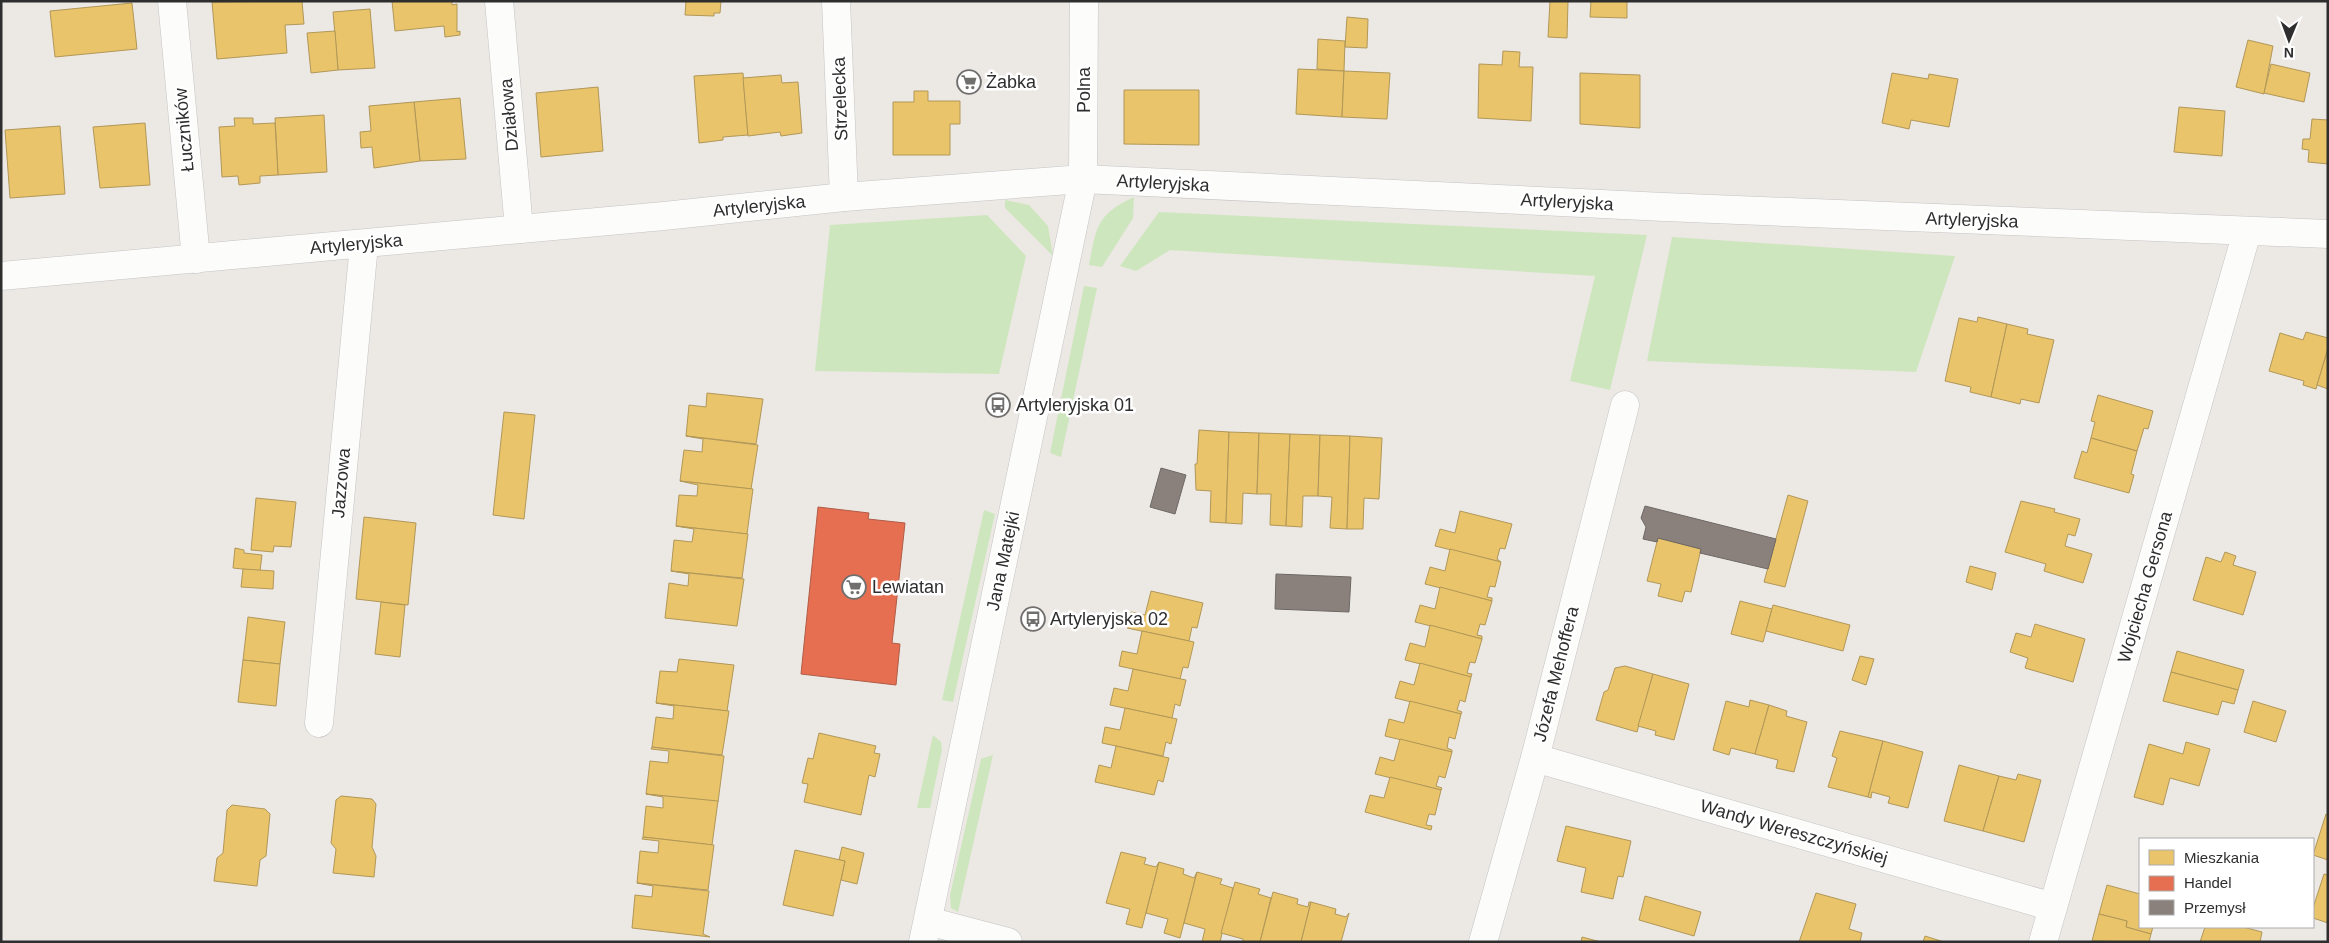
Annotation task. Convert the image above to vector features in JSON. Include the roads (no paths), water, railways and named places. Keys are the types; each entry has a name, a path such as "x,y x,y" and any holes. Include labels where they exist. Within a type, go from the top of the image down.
{"street":[{"name":"Łuczników","path":"172,1 196,259"},
{"name":"Działowa","path":"499,1 518,229"},
{"name":"Strzelecka","path":"836,1 844,197"},
{"name":"Polna","path":"1083,179 1084,1"},
{"name":"Artyleryjska","path":"1,276 364,244 844,197 1083,179 2247,232 2328,234"},
{"name":"Jana Matejki","path":"925,931 1083,179"},
{"name":"Wojciecha Gersona","path":"2043,942 2247,232"},
{"name":"Jazzowa","path":"318,723 364,244"},
{"name":"Józefa Mehoffera","path":"1483,942 1535,758 1625,405"},
{"name":"Wandy Wereszczyńskiej","path":"1535,758 2053,907"},
{"path":"925,931 1008,942"}],"place":[{"name":"Żabka","path":"969,82"},
{"name":"Artyleryjska 01","path":"998,405"},
{"name":"Lewiatan","path":"854,587"},
{"name":"Artyleryjska 02","path":"1033,619"}]}
